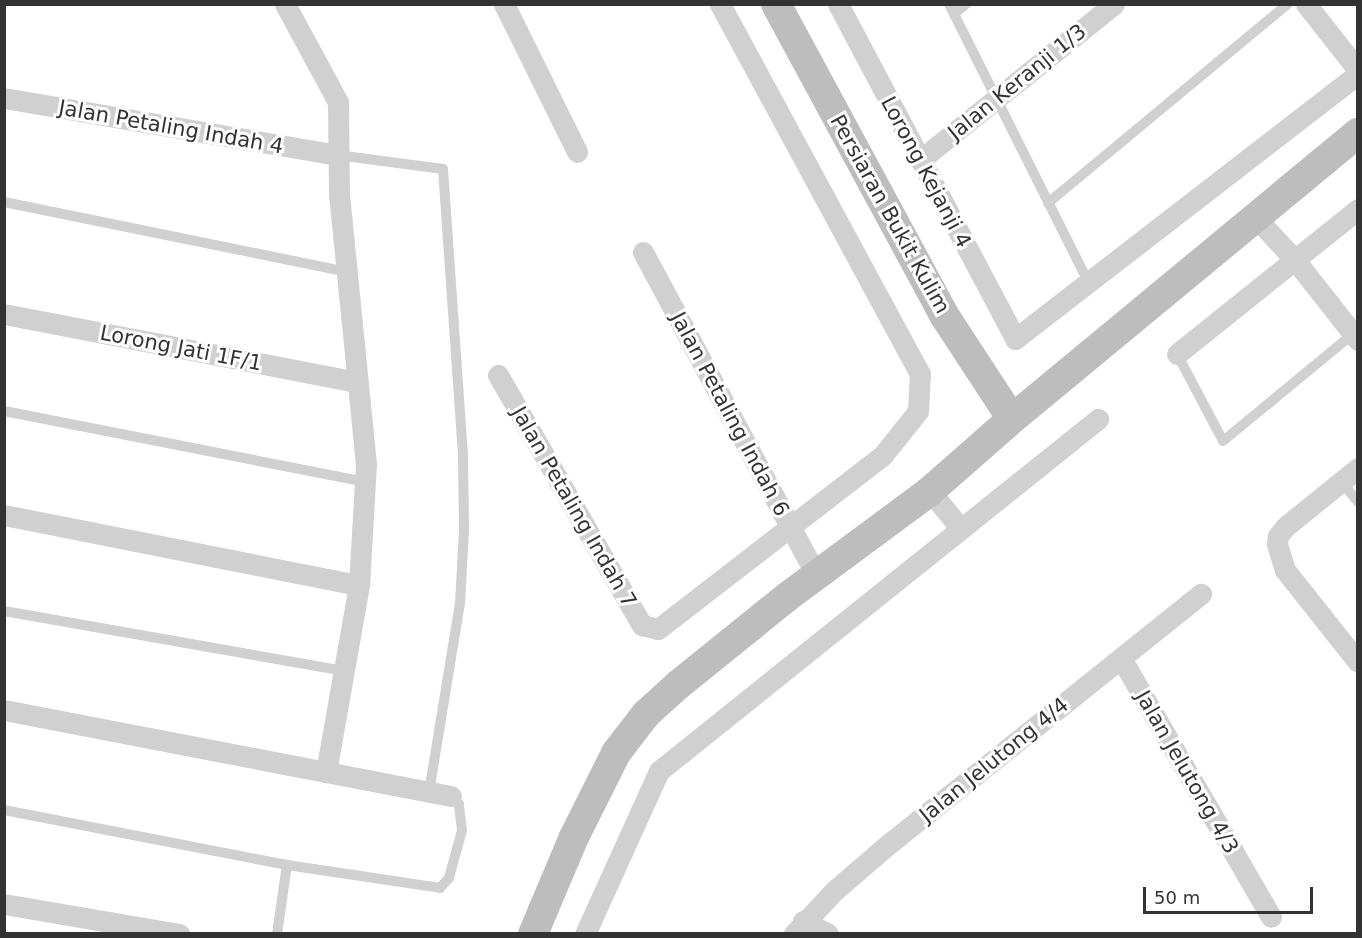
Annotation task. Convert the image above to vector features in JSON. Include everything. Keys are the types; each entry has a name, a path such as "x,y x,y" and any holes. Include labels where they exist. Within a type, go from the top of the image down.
{"street":[{"path":"285,4 338,102 337,155 346,272 366,464 359,585 327,772"},
{"path":"504,4 577,152"},
{"path":"720,4 920,374 918,411 883,456 790,527"},
{"name":"Persiaran Bukit Kulim","path":"776,4 944,315 1012,419"},
{"name":"Lorong Kejanji 4","path":"838,4 1015,339 1088,282"},
{"name":"Jalan Keranji 1/3","path":"920,160 1114,4"},
{"path":"1088,282 1358,72 1306,4"},
{"name":"Jalan Petaling Indah 4","path":"4,98 337,155"},
{"path":"533,933 578,828 616,753 634,730 678,684 816,575 930,491 1012,419 1257,219 1358,133"},
{"path":"1177,354 1358,209"},
{"path":"1257,219 1296,260 1355,337"},
{"name":"Jalan Petaling Indah 6","path":"643,252 816,575"},
{"name":"Lorong Jati 1F/1","path":"4,314 358,382"},
{"name":"Jalan Petaling Indah 7","path":"498,375 642,625 658,629 790,527"},
{"path":"585,933 659,771 1098,419"},
{"path":"1349,475 1286,526 1278,536 1277,544 1285,570 1358,662"},
{"path":"930,491 960,529"},
{"path":"4,515 359,585"},
{"name":"Jalan Jelutong 4/4","path":"798,927 885,847 1202,594"},
{"name":"Jalan Jelutong 4/3","path":"1121,658 1270,918"},
{"path":"4,710 451,796"},
{"path":"4,904 179,933"},
{"path":"798,927 828,933"}],"lane":[{"path":"966,4 952,9 1088,282"},
{"path":"1048,203 1288,4"},
{"path":"337,155 443,169 463,457 464,530 460,603 429,792"},
{"path":"4,202 346,272"},
{"path":"1177,354 1223,441 1355,337"},
{"path":"4,411 365,482"},
{"path":"1349,475 1358,502"},
{"path":"4,612 344,671"},
{"path":"4,810 287,864 440,888 449,878 462,830 459,804 451,796"},
{"path":"278,933 287,864"}]}
